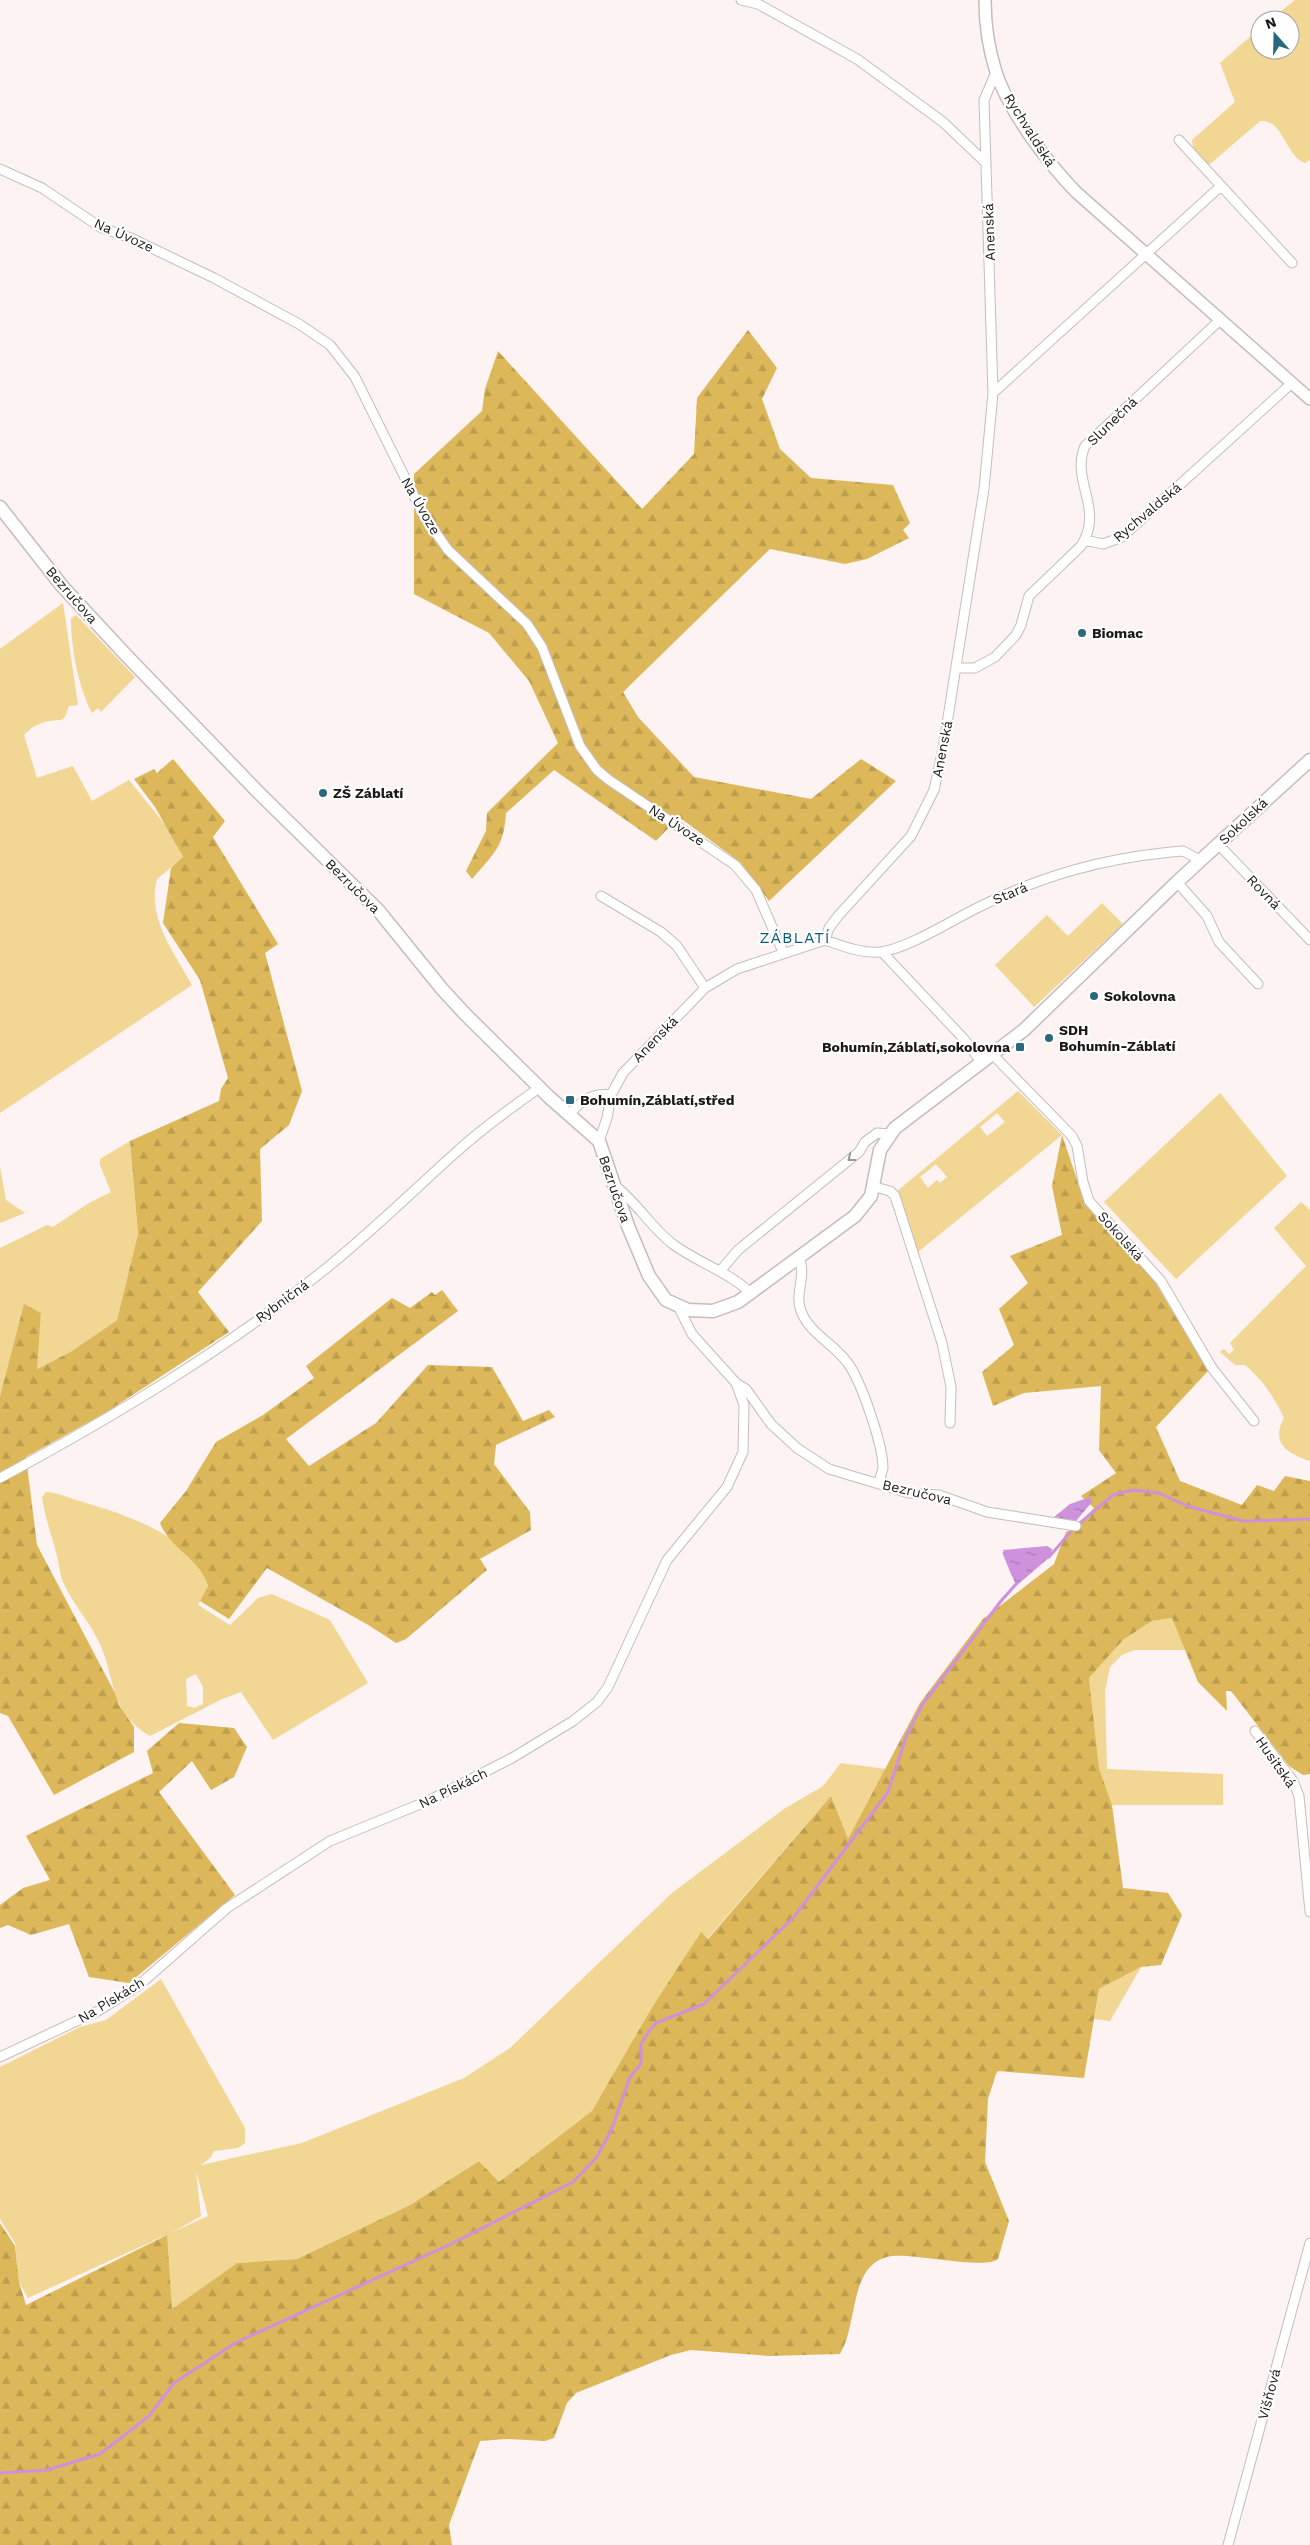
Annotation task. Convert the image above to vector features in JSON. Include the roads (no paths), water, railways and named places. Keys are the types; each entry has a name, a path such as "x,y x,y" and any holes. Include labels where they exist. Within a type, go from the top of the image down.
{"main road":[{"name":"Bezručova","path":"0,507 62,586 92,619 264,798 378,910 442,989 540,1088 599,1141 646,1269 660,1293"},
{"name":"Sokolská","path":"660,1293 680,1308 697,1312 713,1311 730,1306 752,1294 855,1216 869,1201 875,1187 880,1150 889,1134 987,1059 1036,1018 1200,860 1310,760"}],"street":[{"path":"741,0 758,4 858,59 943,122 986,163"},
{"name":"Rychvaldská","path":"985,0 996,72 1010,102 1050,163 1076,192 1310,399"},
{"name":"Anenská","path":"599,1141 607,1118 611,1095 632,1062 705,988 729,972 783,952 825,940 838,916 911,836 926,810 934,790 943,749 984,489 993,393 984,100 996,72"},
{"path":"1179,140 1292,263"},
{"name":"Na Úvoze","path":"0,169 42,188 100,227 133,239 214,278 299,324 330,345 343,359 355,377 424,516 448,550 527,624 542,646 580,746 588,758 609,780 735,865 756,890 783,952"},
{"path":"993,393 1221,186"},
{"name":"Slunečná","path":"1086,540 1091,519 1080,457 1085,446 1220,320"},
{"name":"Rychvaldská","path":"1086,540 1103,544 1122,536 1292,383"},
{"path":"956,668 976,668 995,657 1016,634 1021,625 1030,596 1086,540"},
{"name":"Rovná","path":"1218,844 1310,940"},
{"name":"Stará","path":"825,940 859,950 882,952 908,942 983,904 1068,870 1102,861 1183,851 1200,860"},
{"path":"1177,882 1208,916 1219,942 1258,984"},
{"path":"601,896 661,932 672,942 705,988"},
{"path":"882,952 964,1039 987,1059"},
{"name":"Sokolská","path":"987,1059 1072,1136 1077,1146 1083,1182 1089,1201 1161,1281 1212,1368 1254,1421"},
{"name":"Rybničná","path":"0,1478 101,1423 197,1364 329,1266 499,1116 540,1088"},
{"path":"569,1114 581,1102 594,1094 611,1095"},
{"path":"720,1270 738,1250 859,1152 865,1142 877,1133 889,1134"},
{"path":"614,1185 628,1195 654,1226 673,1244 720,1270 752,1294"},
{"path":"875,1187 893,1193 942,1343 951,1387 950,1423"},
{"path":"799,1258 803,1270 799,1296 800,1310 808,1324 847,1361 859,1382 881,1455 883,1469 879,1482"},
{"name":"Bezručova","path":"680,1308 692,1334 736,1383 746,1389 771,1424 797,1448 830,1469 879,1482 909,1493 940,1495 987,1512 1076,1526"},
{"name":"Na Pískách","path":"0,2057 98,2011 138,1986 227,1908 330,1841 430,1800 512,1758 559,1730 597,1702 608,1687 667,1560 727,1487 744,1452 744,1405 736,1383"},
{"name":"Husitská","path":"1255,1731 1292,1781 1299,1796 1310,1912"},
{"name":"Višňová","path":"1228,2545 1310,2243"}],"water":[{"path":"1090,1497 1092,1502 1076,1521 1054,1517 1070,1504"},
{"path":"1047,1546 1052,1549 1051,1556 1016,1586 1003,1550"}],"waterway":[{"path":"1049,1557 1074,1528 1113,1495 1133,1490 1159,1493 1187,1506 1243,1521 1310,1519"},
{"path":"1009,1553 1004,1553 1013,1575"},
{"path":"0,2473 47,2470 100,2454 149,2416 174,2383 235,2343 453,2243 573,2182 596,2158 611,2131 630,2077 641,2064 641,2044 649,2031 656,2023 704,2004 794,1917 888,1792 906,1737 922,1705 1001,1601 1017,1583"}],"place":[{"name":"Biomac","path":"1082,633"},
{"name":"ZŠ Záblatí","path":"323,793"},
{"name":"Sokolovna","path":"1094,996"},
{"name":"SDH Bohumín-Záblatí","path":"1049,1038"},
{"name":"Bohumín,Záblatí,sokolovna","path":"1020,1047"},
{"name":"Bohumín,Záblatí,střed","path":"570,1100"}],"district":[{"name":"ZÁBLATÍ","path":"795,937"}]}
